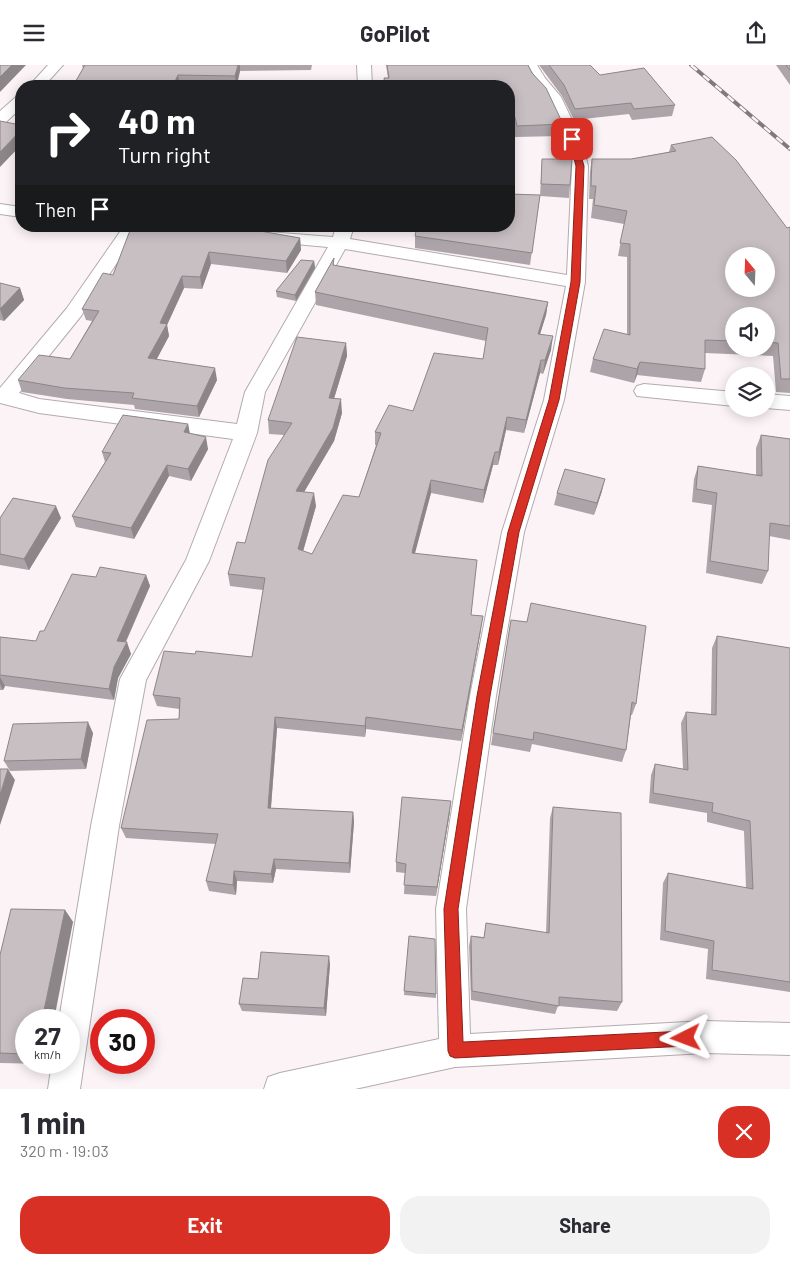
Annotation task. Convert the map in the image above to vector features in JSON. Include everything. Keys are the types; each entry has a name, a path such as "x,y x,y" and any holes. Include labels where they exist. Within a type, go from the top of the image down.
{"street":[{"path":"42,80 56,65"},
{"path":"364,65 364,80"},
{"path":"455,1051 451,909 484,696 513,532 554,400 576,282 580,166 572,139 553,97 538,80 530,65"},
{"path":"0,119 15,107"},
{"path":"0,209 15,211"},
{"path":"129,232 74,312 2,396 39,406 246,433"},
{"path":"250,235 342,235 576,282"},
{"path":"77,1009 105,826 133,679 197,561 246,433 255,393 342,235"},
{"path":"644,391 725,398"},
{"path":"775,402 790,403"},
{"path":"280,1089 455,1051 705,1037 790,1039"},
{"path":"64,1089 66,1074"}],"building":[{"path":"0,65 12,65 0,77"},
{"path":"85,65 238,65 235,76 178,75 176,80 76,80"},
{"path":"387,65 528,65 532,73 546,88 563,124 517,126 515,118 515,80 384,80 384,78 389,78"},
{"path":"549,65 590,65 600,75 644,68 675,105 634,109 631,103 575,109 564,85"},
{"path":"0,121 15,124 15,136 0,152"},
{"path":"712,137 736,160 787,228 790,227 790,379 781,379 778,343 775,343 775,307 725,307 725,341 705,340 705,369 640,362 637,369 593,359 604,329 630,335 630,244 620,243 627,211 594,205 596,186 591,186 592,159 631,159 676,151 671,145"},
{"path":"542,159 572,159 570,185 541,184"},
{"path":"515,194 540,195 532,253 415,236 416,232 515,232"},
{"path":"266,232 300,238 286,261 209,252 200,277 182,276 160,323 167,324 148,358 215,368 197,406 132,398 134,393 64,388 18,380 39,355 70,359 99,311 82,309 103,273 113,275 129,233"},
{"path":"334,258 333,265 548,302 538,334 553,336 545,360 541,360 526,420 507,417 499,452 495,452 484,490 431,480 413,548 412,553 477,560 471,615 483,616 462,730 366,717 365,726 275,717 268,808 353,812 349,863 274,859 271,874 234,871 233,885 206,881 218,834 121,828 147,720 179,719 180,698 153,695 164,651 195,654 196,651 252,657 265,578 228,574 237,542 245,543 268,460 292,423 268,420 297,337 346,343 329,398 341,399 333,428 296,491 314,493 298,549 312,554 343,495 359,497 381,433 375,432 389,405 413,411 434,353 483,359 488,328 315,292"},
{"path":"301,260 314,261 295,295 276,291"},
{"path":"0,283 20,288 0,309"},
{"path":"123,415 188,424 184,432 206,437 188,469 167,465 131,528 72,516 111,453 102,452"},
{"path":"761,435 790,439 790,526 770,523 768,571 710,561 717,493 696,489 698,466 762,476"},
{"path":"565,469 605,479 597,503 557,493"},
{"path":"13,498 56,506 24,559 0,554 0,518"},
{"path":"100,567 146,575 117,641 127,642 114,667 109,689 0,675 0,637 36,641 40,631 44,631 72,574 96,577"},
{"path":"531,603 646,626 636,704 632,702 626,750 534,732 533,740 493,733 511,620 527,622"},
{"path":"717,636 790,648 790,982 712,970 714,941 665,931 668,873 753,889 750,821 712,812 713,803 653,793 655,764 688,770 686,712 716,715"},
{"path":"88,722 81,759 4,761 13,724"},
{"path":"0,769 8,769 0,795"},
{"path":"402,797 451,801 437,887 404,885 406,864 396,862"},
{"path":"553,807 621,813 622,1002 559,997 559,1006 472,991 471,936 484,938 486,923 549,933"},
{"path":"11,909 65,910 44,1009 15,1009 15,1054 0,1053 0,955"},
{"path":"409,936 435,939 436,994 404,991"},
{"path":"261,952 329,956 324,1008 239,1004 243,978 258,979"}],"railway":[{"path":"691,65 790,149"}],"route":[{"path":"572,139 580,166 576,282 554,400 513,532 484,696 451,909 455,1051 686,1038"}]}
